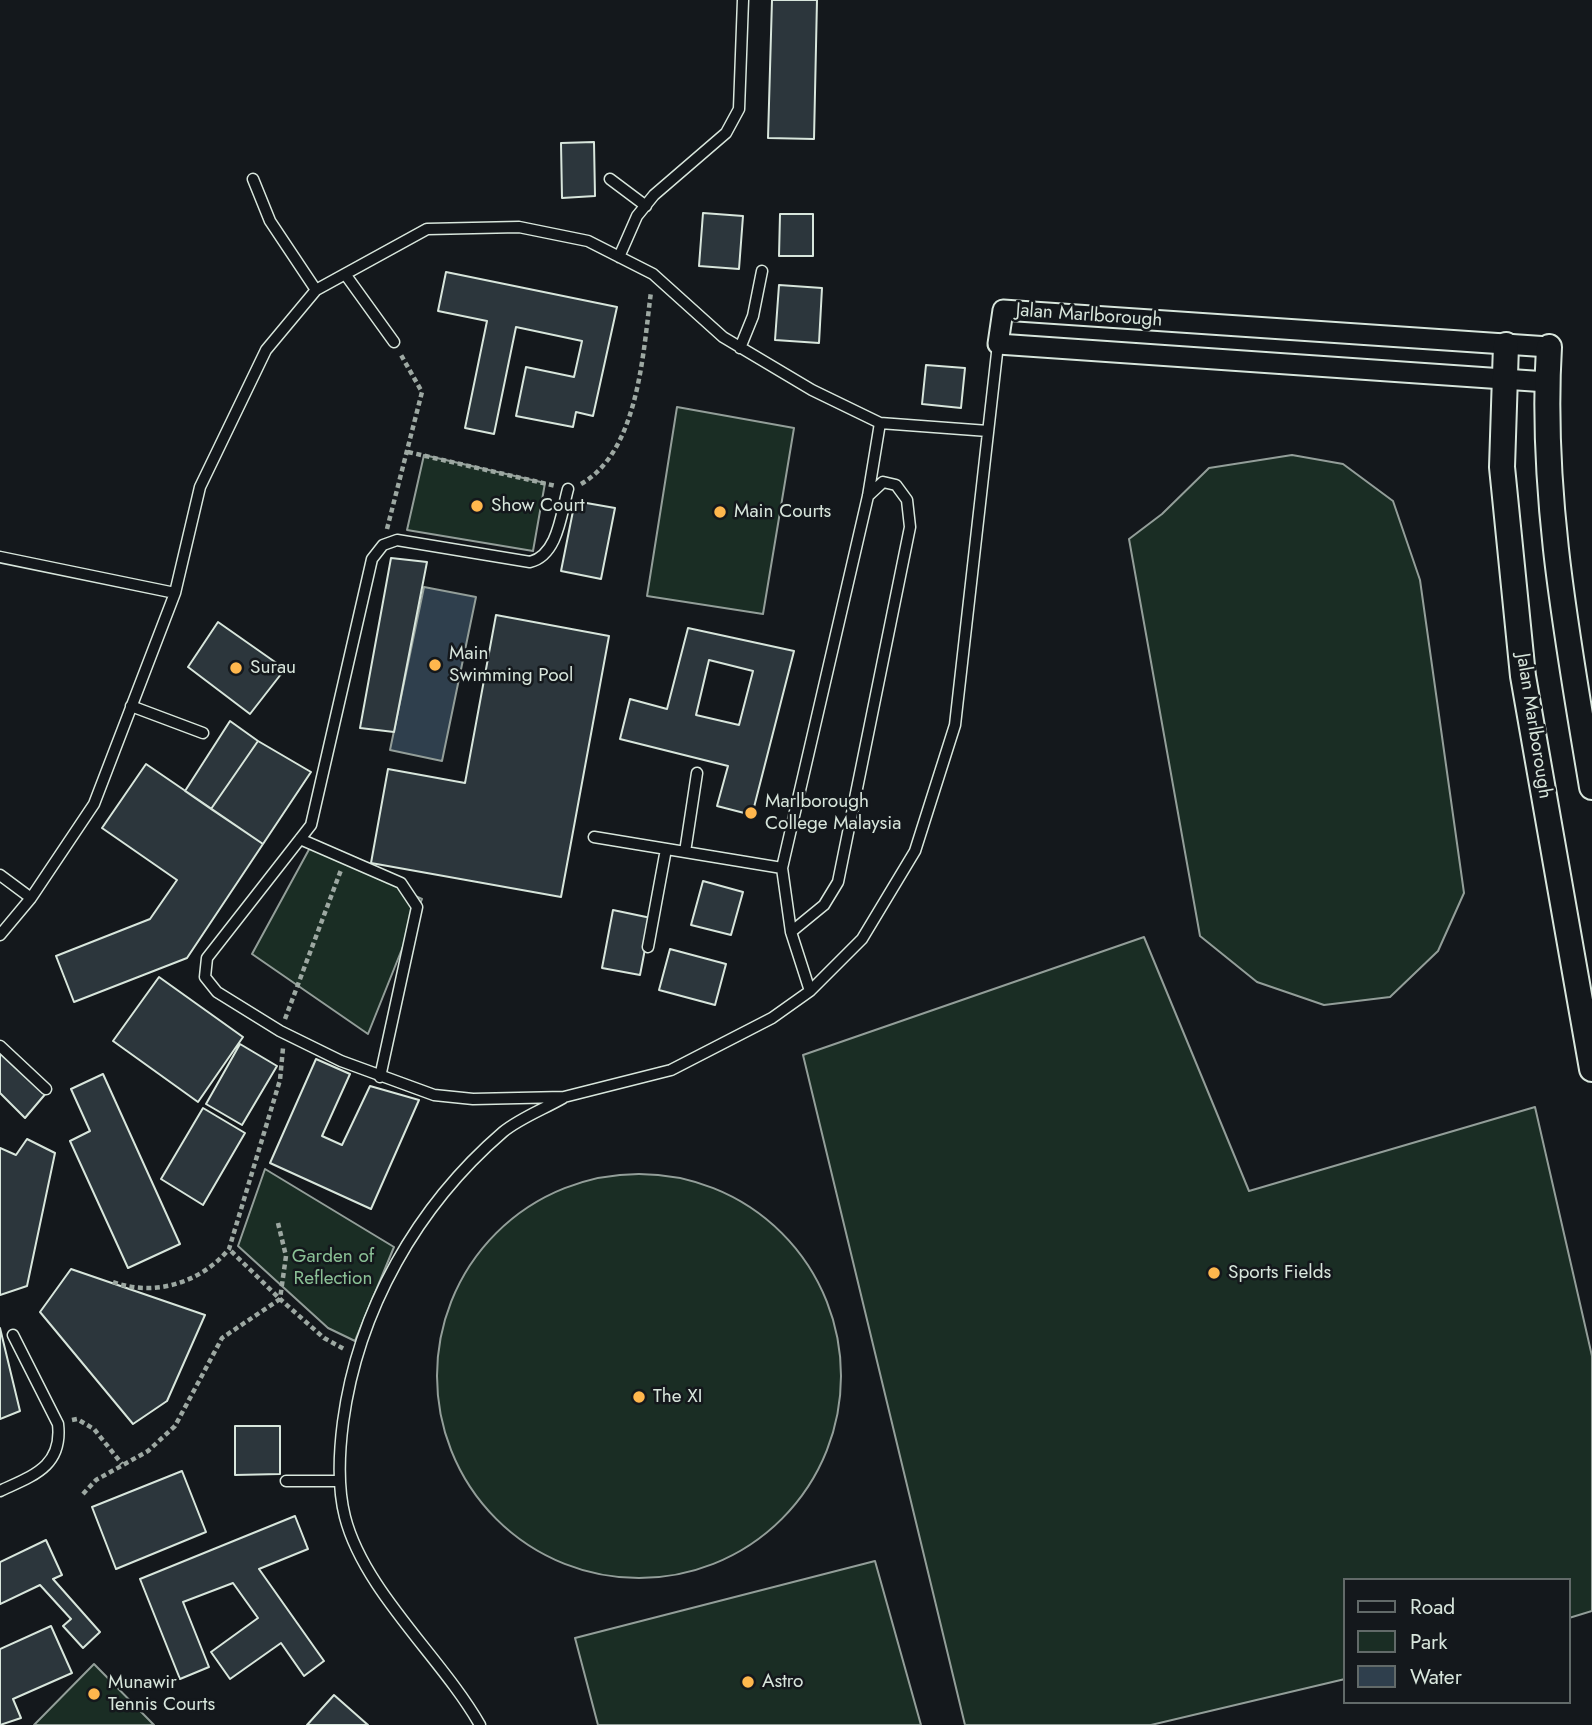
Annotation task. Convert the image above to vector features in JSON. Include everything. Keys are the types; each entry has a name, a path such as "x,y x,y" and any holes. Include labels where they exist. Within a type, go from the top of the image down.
{"street":[{"name":"Jalan Marlborough","path":"1547,382 998,344 1003,310 1549,347 1548,471 1572,667 1592,787"},
{"name":"Jalan Marlborough","path":"1506,345 1502,467 1522,676 1586,1003 1592,1069"}],"lane":[{"path":"619,257 638,216 654,195 726,133 739,109 743,0"},
{"path":"253,178 270,221 316,290"},
{"path":"610,179 646,206"},
{"path":"0,935 31,898 94,804 175,593 200,487 266,350 316,290 427,229 519,227 588,241 653,274 723,337 740,348 812,390 880,423 988,431"},
{"path":"740,348 753,316 762,271"},
{"path":"345,274 394,342"},
{"path":"568,489 551,547 542,559 530,562 397,540 383,545 372,559 311,824 206,958 205,977 217,992 280,1031 380,1077 434,1095 473,1099 565,1097 671,1070 772,1018 810,991 862,939 915,851 955,725 998,344"},
{"path":"810,991 791,932 782,869 868,495 880,423"},
{"path":"791,932 824,905 838,882 910,527 907,500 896,485 883,482 868,495"},
{"path":"0,557 175,593"},
{"path":"131,706 203,733"},
{"path":"685,852 697,773"},
{"path":"594,837 782,869"},
{"path":"300,839 401,883 417,907 380,1077"},
{"path":"648,947 666,849"},
{"path":"0,875 31,898"},
{"path":"0,1046 46,1089"},
{"path":"480,1725 369,1571 345,1518 339,1481 346,1396 357,1356 392,1268 435,1202 504,1131 565,1097"},
{"path":"0,1492 44,1470 59,1438 58,1424 13,1335"},
{"path":"286,1481 339,1481"}],"path":[{"path":"408,452 568,489 598,475 621,441 639,378 653,274"},
{"path":"383,545 422,392 394,342"},
{"path":"113,1282 130,1289 159,1289 185,1281 216,1265 229,1249 280,1080 280,1031 345,859"},
{"path":"83,1494 96,1480 148,1451 175,1426 222,1338 280,1299 286,1256 278,1223"},
{"path":"229,1249 324,1338 357,1356"},
{"path":"58,1424 77,1419 94,1429 121,1464"}],"green space":[{"name":"Main Courts","path":"677,407 794,428 763,614 647,596"},
{"name":"Show Court","path":"424,455 545,483 533,551 407,530"},
{"path":"1292,455 1343,464 1393,501 1420,580 1464,893 1438,951 1390,997 1324,1005 1257,982 1200,936 1129,539 1162,514 1209,468"},
{"path":"312,844 401,883 411,894 422,899 368,1034 252,954"},
{"name":"Sports Fields","path":"1144,937 1249,1191 1535,1107 1592,1356 1592,1611 1571,1617 1571,1578 1344,1578 1344,1679 1151,1725 965,1725 803,1055"},
{"name":"Garden of Reflection","path":"265,1169 394,1247 355,1341 328,1328 238,1246"},
{"name":"The XI","path":"639,1174 678,1178 716,1189 751,1208 782,1233 807,1264 826,1299 837,1337 841,1376 837,1415 826,1453 807,1488 782,1519 751,1544 716,1563 678,1574 639,1578 600,1574 562,1563 527,1544 496,1519 471,1488 452,1453 441,1415 437,1376 441,1337 452,1299 471,1264 496,1233 527,1208 562,1189 600,1178"},
{"name":"Astro","path":"875,1561 921,1725 598,1725 575,1638"},
{"name":"Munawir Tennis Courts","path":"94,1664 154,1725 34,1725"}],"water":[{"name":"Main Swimming Pool","path":"424,587 476,597 442,761 390,750"}],"building":[{"path":"772,0 817,0 814,139 768,138"},
{"path":"594,142 595,196 562,198 561,143"},
{"path":"703,213 743,216 739,269 699,266"},
{"path":"780,214 813,214 813,256 779,256"},
{"path":"446,272 617,307 593,416 576,412 573,427 516,416 526,367 574,377 582,341 516,327 494,434 465,428 487,321 438,311"},
{"path":"779,285 822,288 819,343 775,340"},
{"path":"926,365 965,368 961,408 922,404"},
{"path":"575,501 615,508 601,579 561,571"},
{"path":"391,558 427,562 394,732 360,728"},
{"path":"496,615 609,636 561,897 371,863 388,769 465,783"},
{"name":"Surau","path":"218,622 285,669 250,714 188,667"},
{"path":"688,628 794,651 752,815 717,806 728,766 620,739 630,699 667,709","holes":["709,660 753,671 739,725 696,715"]},
{"path":"230,721 258,741 211,809 185,791"},
{"path":"258,741 311,772 263,844 211,809"},
{"path":"146,764 263,844 187,958 74,1002 56,956 150,919 177,880 102,828"},
{"path":"703,881 743,892 731,935 691,925"},
{"path":"613,910 651,918 640,975 602,968"},
{"path":"670,949 726,964 715,1005 659,990"},
{"path":"159,977 243,1037 198,1102 113,1041"},
{"path":"240,1044 277,1066 242,1125 206,1104"},
{"path":"0,1050 47,1092 25,1118 0,1093"},
{"path":"316,1059 350,1074 322,1136 342,1145 370,1086 419,1100 371,1209 270,1163"},
{"path":"103,1074 180,1244 128,1268 70,1141 90,1131 71,1089"},
{"path":"203,1108 245,1133 203,1205 161,1179"},
{"path":"27,1139 55,1153 27,1286 0,1295 0,1148 16,1155"},
{"path":"71,1269 205,1315 167,1401 133,1424 40,1312"},
{"path":"0,1328 20,1411 0,1419"},
{"path":"235,1426 280,1426 280,1474 235,1475"},
{"path":"182,1471 206,1532 116,1569 92,1507"},
{"path":"295,1516 308,1549 259,1569 324,1661 304,1676 281,1643 230,1679 211,1652 258,1618 233,1583 183,1602 209,1667 180,1679 140,1579"},
{"path":"46,1540 62,1575 53,1579 100,1632 83,1648 63,1626 71,1619 40,1585 0,1604 0,1562"},
{"path":"51,1626 72,1673 13,1699 21,1718 0,1725 0,1649"},
{"path":"334,1695 368,1725 307,1725"}],"place":[{"name":"Show Court","path":"477,506"},
{"name":"Main Courts","path":"720,512"},
{"name":"Main Swimming Pool","path":"435,665"},
{"name":"Surau","path":"236,668"},
{"name":"Marlborough College Malaysia","path":"751,813"},
{"name":"Sports Fields","path":"1214,1273"},
{"name":"The XI","path":"639,1397"},
{"name":"Astro","path":"748,1682"},
{"name":"Munawir Tennis Courts","path":"94,1694"}]}
